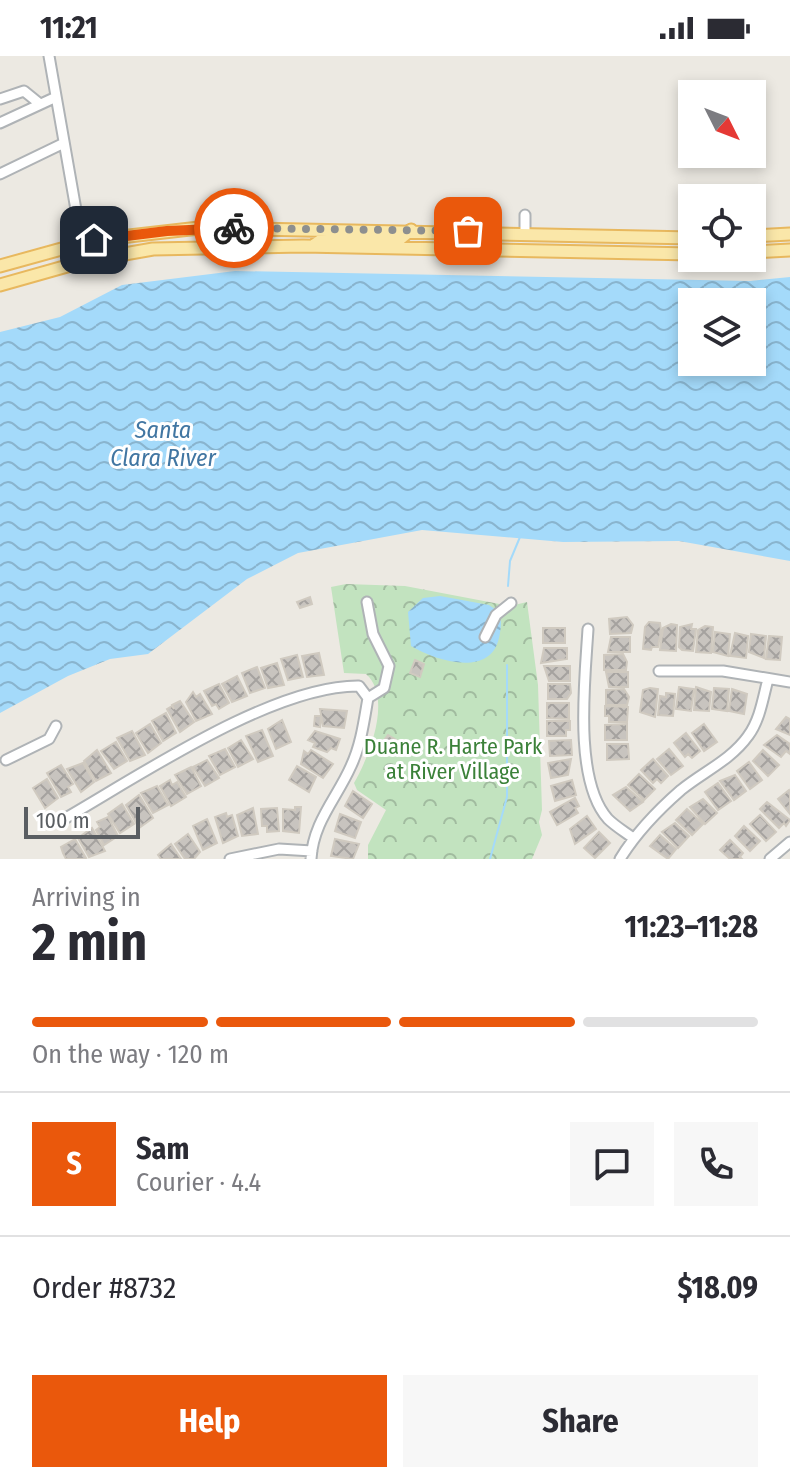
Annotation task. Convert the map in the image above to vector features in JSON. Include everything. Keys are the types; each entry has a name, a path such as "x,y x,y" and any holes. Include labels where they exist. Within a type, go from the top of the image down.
{"main road":[{"path":"0,266 80,243 199,228 678,238"},
{"path":"313,246 324,238 400,239 411,230"},
{"path":"766,235 788,234 788,250 766,251"},
{"path":"0,285 85,261 153,249 313,246 678,254"}],"street":[{"path":"49,56 62,144 85,261"},
{"path":"0,99 24,91 40,104"},
{"path":"0,123 54,98"},
{"path":"0,174 62,144"},
{"path":"525,215 525,233"},
{"path":"367,602 373,634 389,666 384,688 379,694 368,698"},
{"path":"485,637 496,615 511,603"},
{"path":"588,629 586,747 593,794 608,819 633,838"},
{"path":"659,671 723,671 790,682"},
{"path":"620,859 633,838 681,790 733,753 749,736 758,718 768,679"},
{"path":"64,819 250,714 323,692 359,686 368,698"},
{"path":"230,859 279,849 311,855 323,815 351,765 368,698"},
{"path":"6,760 49,739 56,726"},
{"path":"770,859 790,842"}],"green space":[{"name":"Duane R. Harte Park at River Village","path":"346,584 405,586 510,606 527,602 538,685 542,810 539,822 542,835 532,859 368,859 368,845 386,810 357,790 354,783 372,743 378,698 366,674 344,673 331,587"}],"water":[{"name":"Santa Clara River","path":"235,271 750,281 790,277 790,561 679,541 563,542 422,530 298,553 247,579 148,654 110,659 68,676 0,713 0,332 60,317 122,285"},
{"path":"440,596 489,605 499,612 499,638 494,650 485,658 474,662 447,661 411,646 408,612 423,598"}],"building":[{"path":"310,597 312,604 300,608 297,602"},
{"path":"627,617 633,625 631,633 610,634 609,619"},
{"path":"649,622 660,623 661,631 658,647 651,650 643,649 645,627"},
{"path":"692,624 691,629 696,629 693,651 682,650 679,647 680,627"},
{"path":"677,625 676,651 660,650 663,628"},
{"path":"705,626 713,627 711,653 696,652 698,630"},
{"path":"543,628 565,628 565,643 543,643"},
{"path":"715,632 730,634 728,656 713,652"},
{"path":"735,633 748,636 746,658 730,656"},
{"path":"751,634 766,636 764,658 749,652"},
{"path":"769,636 782,637 780,660 766,659"},
{"path":"611,637 630,637 630,652 608,652"},
{"path":"544,648 567,648 567,659 541,663"},
{"path":"319,653 324,675 307,677 302,656"},
{"path":"623,654 627,662 626,670 604,670 604,655"},
{"path":"297,655 303,677 288,680 281,659"},
{"path":"415,660 424,664 420,677 410,673"},
{"path":"277,663 284,685 268,688 261,668"},
{"path":"544,666 570,666 570,681 549,681"},
{"path":"257,667 265,688 250,693 242,673"},
{"path":"606,672 628,672 628,687 609,687"},
{"path":"237,676 247,696 232,702 222,684"},
{"path":"219,684 229,703 219,709 216,704 212,706 204,691"},
{"path":"548,684 570,684 571,693 567,699 548,699"},
{"path":"679,687 694,689 691,711 676,709"},
{"path":"696,687 711,692 709,711 694,710"},
{"path":"714,688 729,689 727,711 712,709"},
{"path":"624,689 629,697 627,705 606,705 606,690"},
{"path":"658,689 655,717 640,712 643,690"},
{"path":"732,689 747,694 744,714 729,711"},
{"path":"193,692 196,697 200,694 212,714 196,721 186,702"},
{"path":"666,693 675,694 673,716 658,715 660,696 666,697"},
{"path":"180,701 194,722 180,732 167,709 172,706 174,709 172,705"},
{"path":"547,703 569,703 569,719 547,718"},
{"path":"605,706 628,707 627,722 609,722 609,716 605,716"},
{"path":"320,709 347,711 344,728 323,726"},
{"path":"166,713 176,733 163,741 152,721"},
{"path":"315,716 321,716 320,727 314,726"},
{"path":"786,717 790,719 790,735 776,729"},
{"path":"282,720 291,742 276,749 268,729"},
{"path":"547,721 570,721 570,730 566,730 566,736 547,736"},
{"path":"150,724 161,743 148,753 136,733"},
{"path":"627,724 627,740 605,740 605,725"},
{"path":"704,724 717,742 704,751 692,733"},
{"path":"262,730 273,756 258,762 246,736"},
{"path":"132,731 145,755 130,761 117,738"},
{"path":"315,731 340,739 336,750 331,748 327,752 313,747 315,743 308,740"},
{"path":"686,733 700,751 692,758 688,754 685,757 674,743"},
{"path":"388,735 398,741 392,749 382,743"},
{"path":"777,735 790,744 790,754 786,751 781,757 764,745"},
{"path":"241,740 253,759 238,767 228,748"},
{"path":"571,740 572,755 550,756 549,741"},
{"path":"116,742 127,761 114,769 101,751"},
{"path":"607,744 628,744 629,759 607,760"},
{"path":"225,749 235,767 220,775 209,756"},
{"path":"669,749 683,766 671,775 657,759"},
{"path":"97,750 111,773 96,781 84,761"},
{"path":"311,750 333,764 323,778 301,764 304,751 308,754"},
{"path":"763,750 779,765 768,776 753,761"},
{"path":"571,759 568,775 551,778 548,763"},
{"path":"653,759 668,776 661,783 657,779 653,783 641,770"},
{"path":"207,760 219,778 205,786 193,767"},
{"path":"749,762 762,780 750,789 737,771"},
{"path":"83,763 94,782 81,792 67,769"},
{"path":"61,765 73,784 68,787 71,792 61,797 47,773"},
{"path":"297,766 316,777 309,792 289,780"},
{"path":"191,767 201,786 187,794 175,775"},
{"path":"639,774 655,789 644,800 628,785"},
{"path":"735,775 746,791 734,800 720,781"},
{"path":"47,779 58,798 45,808 33,788"},
{"path":"170,780 172,785 177,782 186,797 171,806 160,786"},
{"path":"572,780 576,795 555,801 551,786"},
{"path":"718,783 731,801 718,810 705,792"},
{"path":"157,786 168,805 153,813 141,793"},
{"path":"626,787 643,802 630,811 613,795"},
{"path":"353,791 372,804 363,818 345,806"},
{"path":"790,792 790,814 778,799"},
{"path":"139,795 153,818 139,828 126,805"},
{"path":"575,798 578,813 557,825 550,812"},
{"path":"703,799 717,813 705,824 690,807"},
{"path":"767,802 790,820 786,826 784,823 779,828 760,809"},
{"path":"122,804 134,824 120,833 108,814"},
{"path":"295,807 301,807 299,833 283,831 283,809 295,810"},
{"path":"253,808 258,834 242,836 237,815"},
{"path":"277,808 279,831 267,832 267,826 262,826 261,809"},
{"path":"687,809 703,824 692,835 676,820"},
{"path":"226,813 227,817 232,815 238,836 223,843 215,817"},
{"path":"340,814 361,822 355,838 335,831"},
{"path":"760,815 776,832 766,841 750,824"},
{"path":"587,816 596,829 575,844 570,829"},
{"path":"108,817 118,836 104,845 96,830 100,827 97,822"},
{"path":"207,819 217,843 203,850 193,826"},
{"path":"675,823 689,836 678,848 662,832"},
{"path":"744,826 760,841 750,851 735,836"},
{"path":"92,828 105,851 89,857 78,838"},
{"path":"599,832 610,843 595,858 584,848"},
{"path":"188,834 200,852 194,859 185,859 175,844"},
{"path":"660,835 676,849 668,859 650,846"},
{"path":"75,839 85,859 66,859 63,853 61,847"},
{"path":"335,839 359,844 353,859 331,856"},
{"path":"730,840 743,853 742,859 730,859 720,850"},
{"path":"171,844 181,859 161,859 158,855"}],"waterway":[{"path":"508,586 510,561 520,537"},
{"path":"490,859 507,797 507,665"}],"way so far":[{"path":"234,228 468,231"}],"route":[{"path":"94,240 199,228 234,228"}]}
